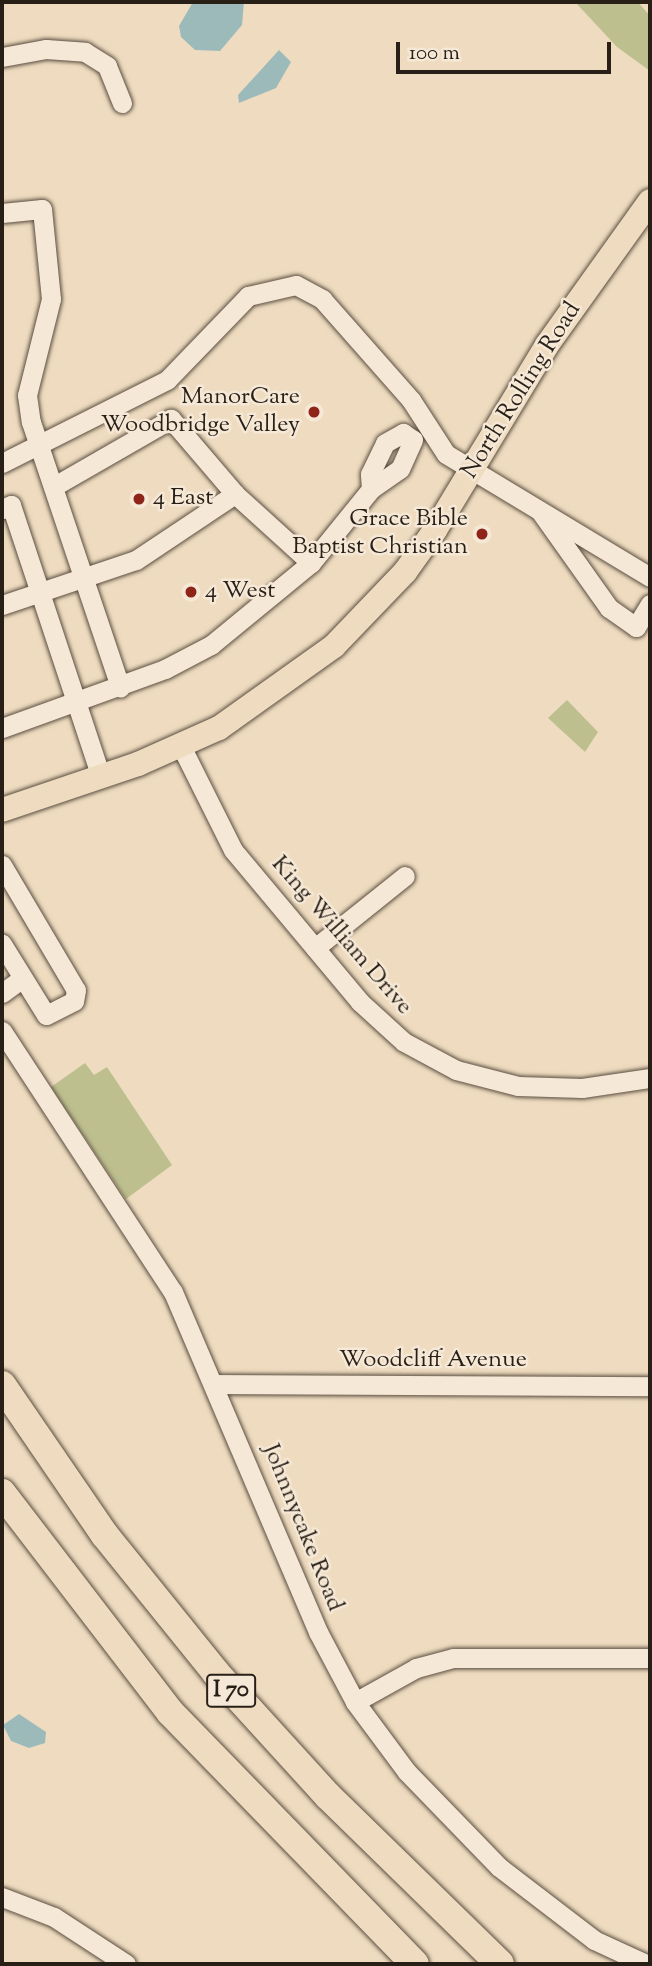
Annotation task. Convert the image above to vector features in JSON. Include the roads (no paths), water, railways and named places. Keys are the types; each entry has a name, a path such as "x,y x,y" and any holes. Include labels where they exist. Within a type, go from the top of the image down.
{"highway":[{"name":"I 70","path":"2,1385 104,1534 216,1673 328,1796 500,1964"},
{"name":"I 70","path":"2,1493 170,1712 415,1964"}],"main road":[{"name":"North Rolling Road","path":"2,810 101,777 181,746 260,703 350,631 405,572 473,470 547,345 650,201"}],"street":[{"path":"2,57 46,49 85,52 107,66 122,103"},
{"path":"2,213 42,209 51,299 27,395 41,449 56,485 120,687"},
{"path":"2,463 41,449 174,376 248,296 280,285 322,299 411,400 421,437"},
{"path":"56,485 171,419 235,494 311,563"},
{"path":"2,728 120,687 211,645 311,563 371,489 370,474 385,443 404,433 421,437 650,577"},
{"path":"2,605 86,579 162,548 235,494"},
{"path":"2,509 11,505 74,704 101,777"},
{"path":"536,505 609,608 636,627 650,604"},
{"name":"King William Drive","path":"181,746 215,824 315,948 383,1026 456,1070 550,1088 650,1078"},
{"path":"2,865 76,990 75,1001 46,1015 21,979 2,944"},
{"path":"315,948 404,876"},
{"path":"2,993 21,979"},
{"name":"Johnnycake Road","path":"2,1031 173,1292 216,1384 318,1632 355,1702 407,1772 499,1867 594,1941 646,1964"},
{"name":"Woodcliff Avenue","path":"216,1384 650,1386"},
{"path":"355,1702 434,1661 650,1658"},
{"path":"2,1897 54,1917 126,1964"}],"water":[{"path":"193,2 244,2 242,25 220,51 195,50 181,37 179,26"},
{"path":"279,50 291,62 276,88 239,103 238,95"},
{"path":"19,1714 46,1732 45,1743 29,1748 11,1741 3,1725"}],"place":[{"name":"ManorCare Woodbridge Valley","path":"314,412"},
{"name":"4 East","path":"139,499"},
{"name":"Grace Bible Baptist Christian","path":"482,534"},
{"name":"4 West","path":"191,592"}]}
